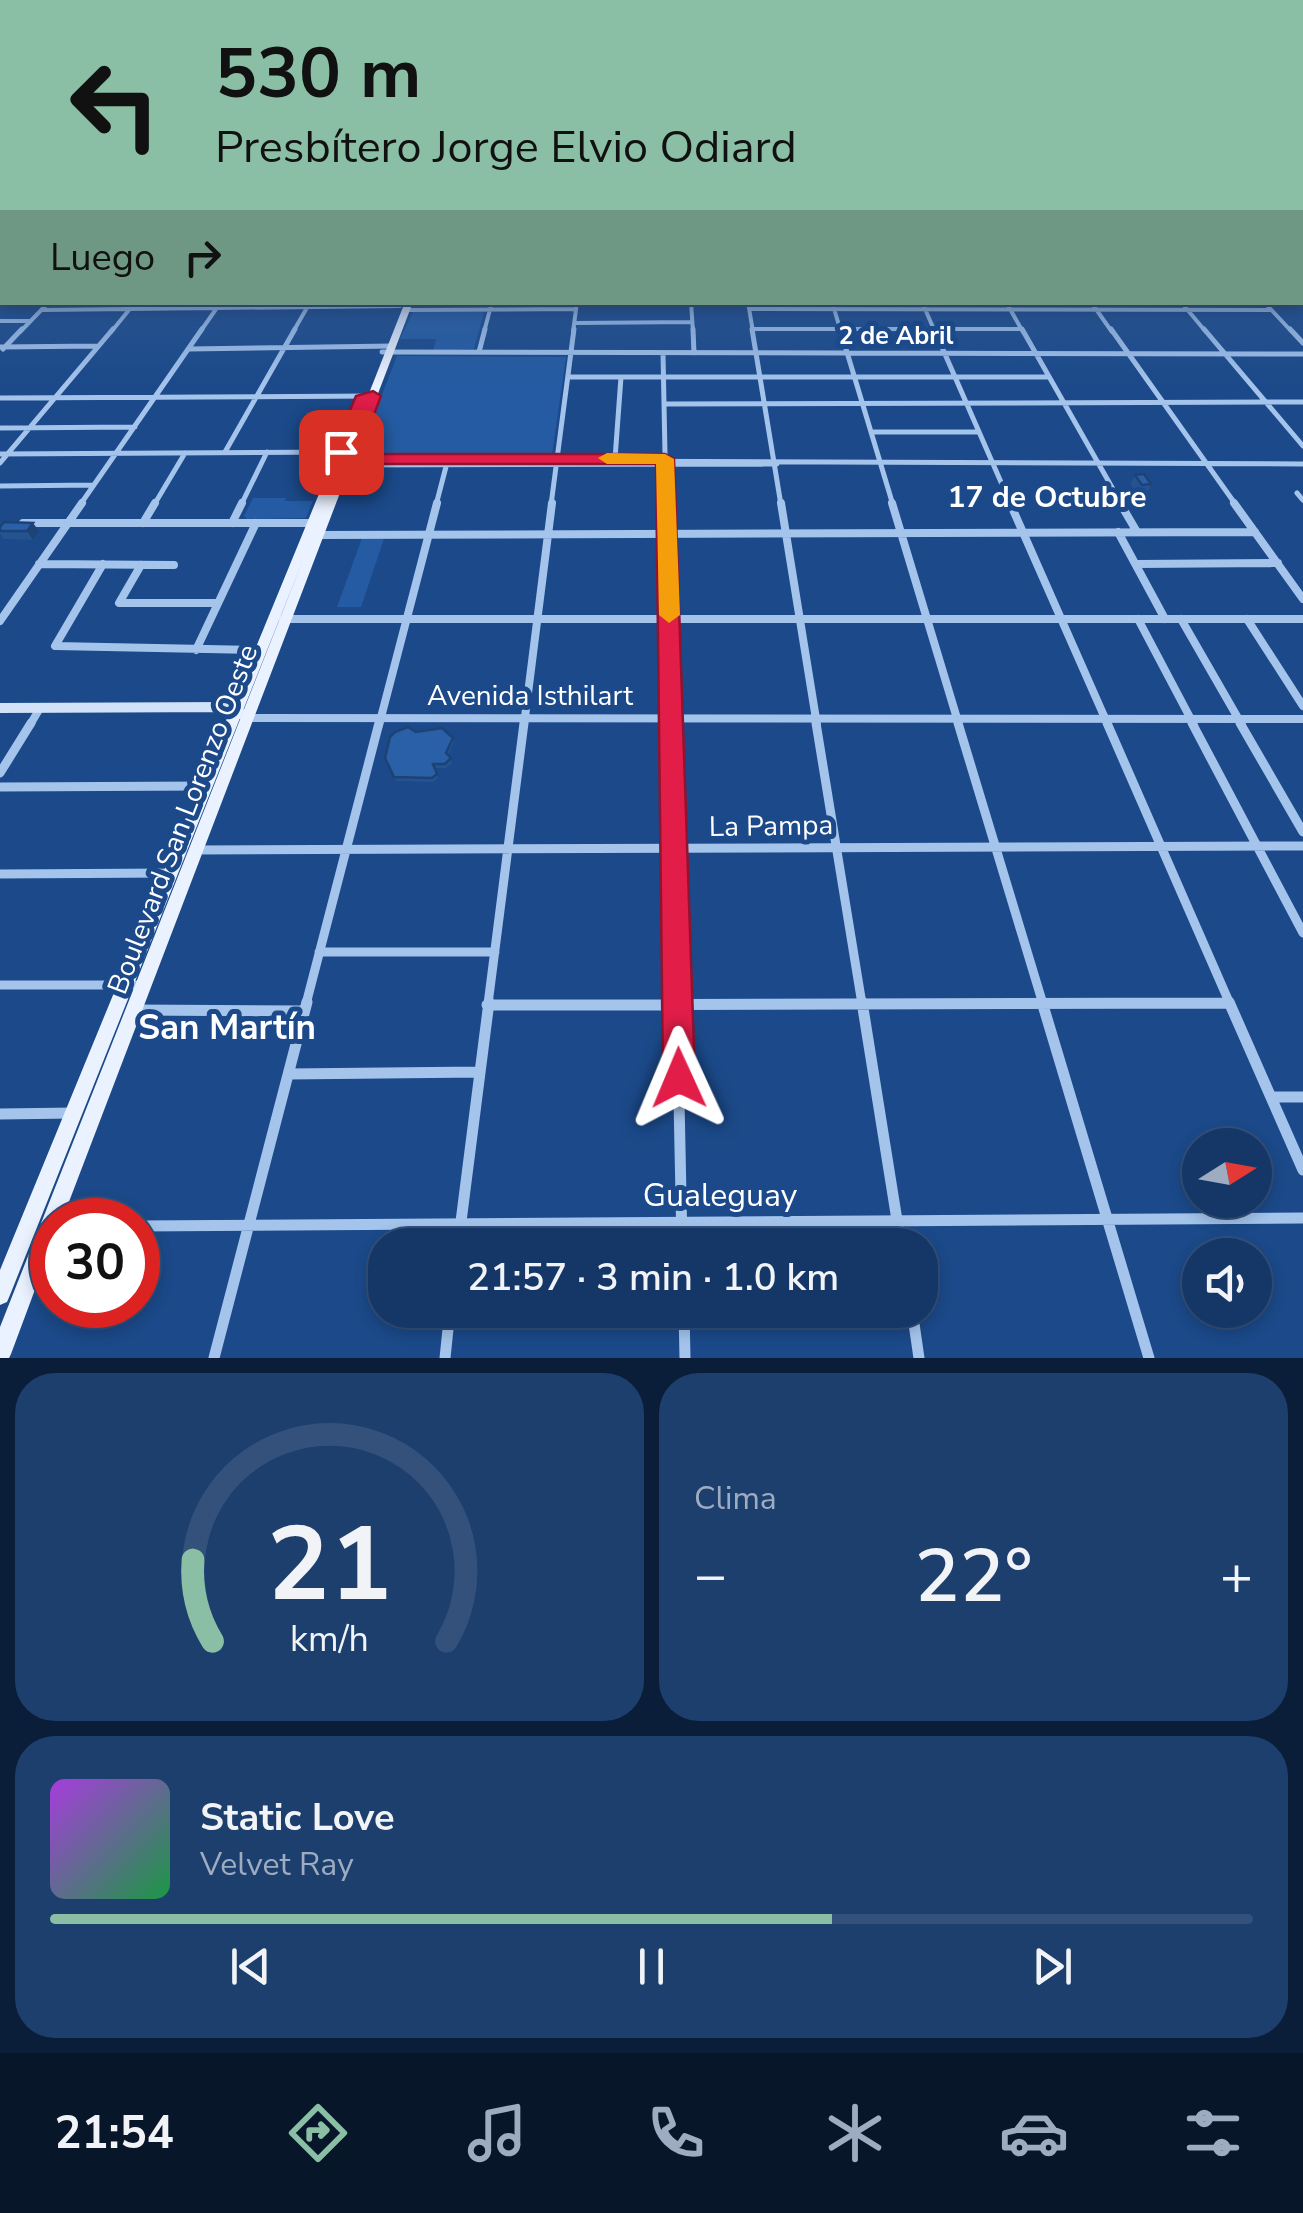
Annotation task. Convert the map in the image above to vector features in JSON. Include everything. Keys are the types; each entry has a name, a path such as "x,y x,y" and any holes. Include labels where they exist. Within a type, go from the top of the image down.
{"main road":[{"name":"Boulevard San Lorenzo Oeste","path":"62,1198 197,850 243,714 404,305"},
{"name":"Boulevard San Lorenzo Oeste","path":"0,1295 4,1275 28,1227 206,786 243,714 261,650 280,619"},
{"name":"Boulevard San Lorenzo Oeste","path":"0,1354 30,1279"}],"street":[{"path":"2,349 46,305"},
{"path":"42,310 220,305 576,306 460,1228"},
{"path":"0,621 220,305"},
{"path":"225,452 309,305"},
{"path":"691,305 694,352"},
{"path":"1093,305 1303,599"},
{"path":"1183,305 1303,446"},
{"path":"1267,305 1303,342"},
{"path":"478,352 491,306"},
{"path":"898,1228 749,306 1271,310"},
{"path":"833,306 1149,1358"},
{"path":"924,306 1303,1170"},
{"path":"1008,306 1137,532"},
{"path":"0,463 130,309"},
{"path":"0,321 31,321"},
{"path":"575,322 692,322"},
{"path":"753,329 1021,328"},
{"path":"2,349 98,346"},
{"path":"189,349 1303,354"},
{"path":"663,352 682,1228"},
{"path":"568,378 1049,377"},
{"path":"616,458 620,378"},
{"path":"0,398 369,396"},
{"path":"665,404 1303,402"},
{"path":"0,428 135,427"},
{"path":"871,432 979,432"},
{"path":"143,523 185,452"},
{"path":"232,523 268,452"},
{"path":"4,454 268,452 342,460 447,462 1303,464"},
{"path":"558,462 616,458 665,462"},
{"path":"214,1358 447,462"},
{"path":"0,486 94,485"},
{"path":"1297,493 1303,500"},
{"path":"17,523 256,523 428,534 1255,532"},
{"path":"196,650 256,523"},
{"path":"1118,532 1166,619"},
{"path":"1136,564 1278,563"},
{"path":"39,564 174,565"},
{"path":"103,564 54,642 57,647 261,650"},
{"path":"141,564 119,603 217,603"},
{"path":"280,619 1303,619"},
{"path":"1138,619 1303,933"},
{"path":"1181,619 1303,832"},
{"path":"1247,619 1303,706"},
{"name":"Avenida Isthilart","path":"0,708 379,720 1303,719"},
{"path":"0,773 40,708"},
{"path":"0,787 206,786"},
{"name":"La Pampa","path":"180,850 1303,846"},
{"path":"0,874 171,873"},
{"path":"320,952 494,952"},
{"path":"0,985 144,985"},
{"path":"488,1005 1229,1003"},
{"path":"135,1010 304,1010"},
{"path":"289,1074 479,1072"},
{"path":"1271,1097 1303,1097"},
{"path":"0,1114 74,1114"},
{"name":"Gualeguay","path":"160,1226 1303,1218"},
{"path":"444,1358 448,1328"},
{"path":"684,1328 685,1358"},
{"path":"915,1328 920,1358"}],"shaded area":[{"path":"413,312 484,312 474,349 433,351 436,339 400,339"},
{"path":"397,356 566,357 552,455 359,454"},
{"path":"253,498 313,501 306,518 247,519 244,516"},
{"path":"362,538 384,539 361,607 337,607"}],"building":[{"path":"1144,474 1151,484 1142,485 1135,475"},
{"path":"4,522 33,523 27,531 0,531"},
{"path":"408,727 416,732 442,728 453,738 446,753 451,758 445,764 433,764 437,774 432,778 394,777 385,758 390,737"}],"slow traffic":[{"path":"607,458 665,459 669,615"}],"district":[{"name":"2 de Abril","path":"896,335"},
{"name":"17 de Octubre","path":"1047,497"},
{"name":"San Martín","path":"227,1027"}],"route":[{"path":"341,452 364,396 373,396 348,460 665,459 679,1078"}]}
